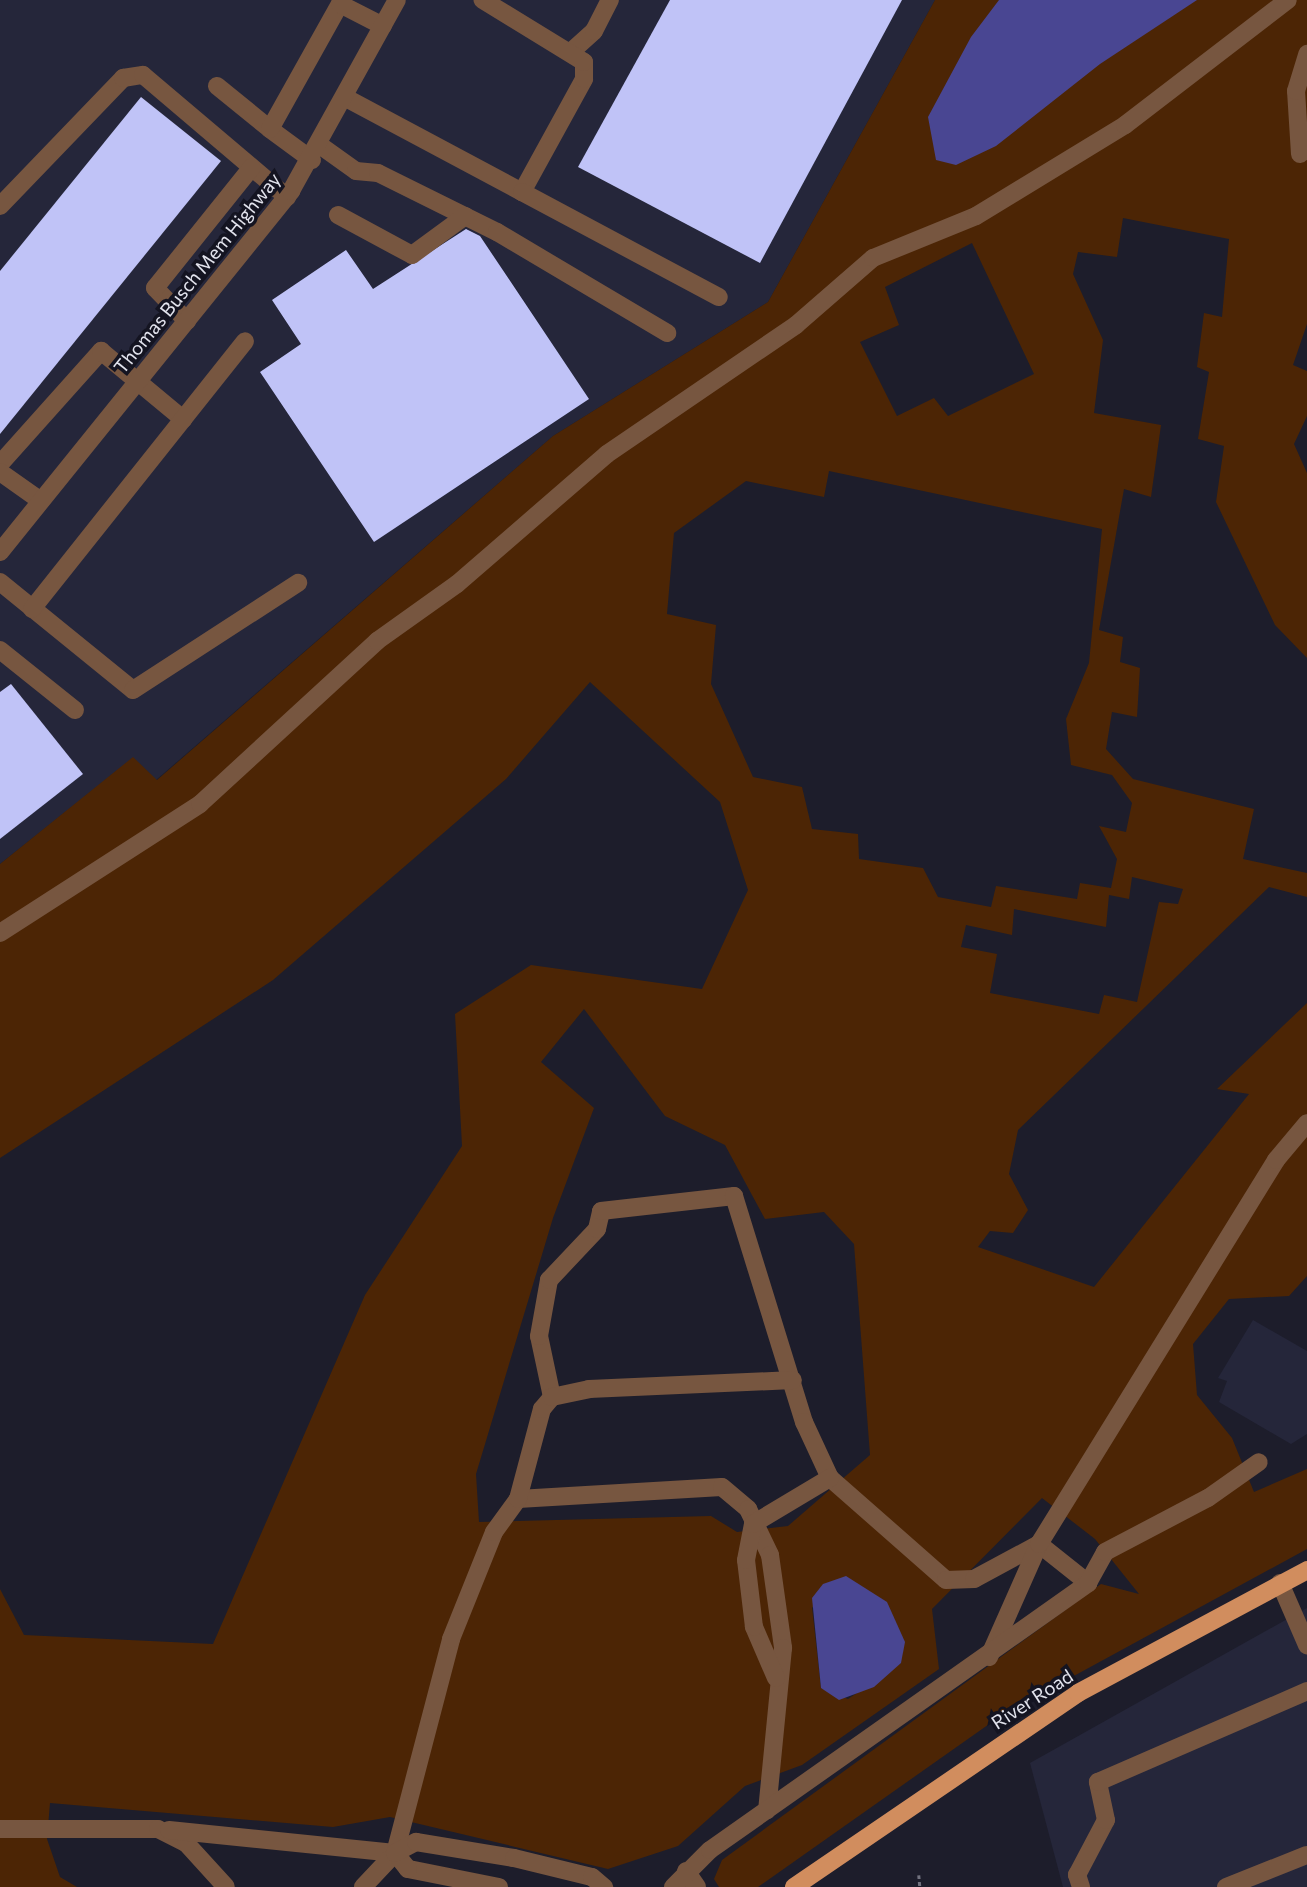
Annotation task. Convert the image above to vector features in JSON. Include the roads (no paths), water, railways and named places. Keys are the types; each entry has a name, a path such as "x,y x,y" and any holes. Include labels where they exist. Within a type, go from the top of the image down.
{"main road":[{"name":"River Road","path":"794,1887 1078,1693 1307,1570"}],"street":[{"name":"Thomas Busch Mem Highway","path":"3,543 41,501 286,197 316,153 397,0"},
{"path":"483,0 573,50 584,62 584,79 522,192"},
{"path":"573,50 594,32 610,0"},
{"path":"0,933 200,804 377,641 457,584 607,454 796,325 873,258 975,216 1125,125 1288,0"},
{"path":"270,129 340,4 383,26"},
{"path":"1300,154 1296,91 1307,54"},
{"path":"0,206 123,78 144,75 286,197"},
{"path":"216,86 270,129 356,171 378,173 466,216 667,333"},
{"path":"346,98 719,297"},
{"path":"187,321 155,288 251,168"},
{"path":"338,215 412,255 466,216"},
{"path":"32,609 245,341"},
{"path":"0,464 101,351 183,419"},
{"path":"0,472 41,501"},
{"path":"0,582 132,690 298,583"},
{"path":"0,650 75,710"},
{"path":"989,1657 1039,1544 1276,1160 1307,1123"},
{"path":"552,1397 539,1336 549,1280 597,1228 601,1211 654,1200 734,1196 793,1380 830,1478 946,1580 974,1579 1039,1544"},
{"path":"395,1853 451,1639 494,1532 518,1499 542,1409 552,1397 589,1389 793,1380"},
{"path":"673,1887 686,1871 767,1810 989,1657 1088,1583 1105,1552 1120,1541 1208,1498 1259,1462"},
{"path":"776,1678 754,1627 746,1560 753,1524 830,1478"},
{"path":"518,1499 722,1487 748,1509 770,1555 783,1648 776,1678 767,1810"},
{"path":"1039,1544 1088,1583"},
{"path":"1280,1583 1307,1645"},
{"path":"1081,1887 1077,1875 1106,1820 1098,1782 1307,1692"},
{"path":"0,1829 158,1829 395,1853 408,1869 499,1887"},
{"path":"158,1829 186,1843 226,1887"},
{"path":"363,1887 395,1853 416,1843 514,1858 592,1877 604,1887"},
{"path":"1226,1887 1307,1855"},
{"path":"686,1871 697,1887"}]}
